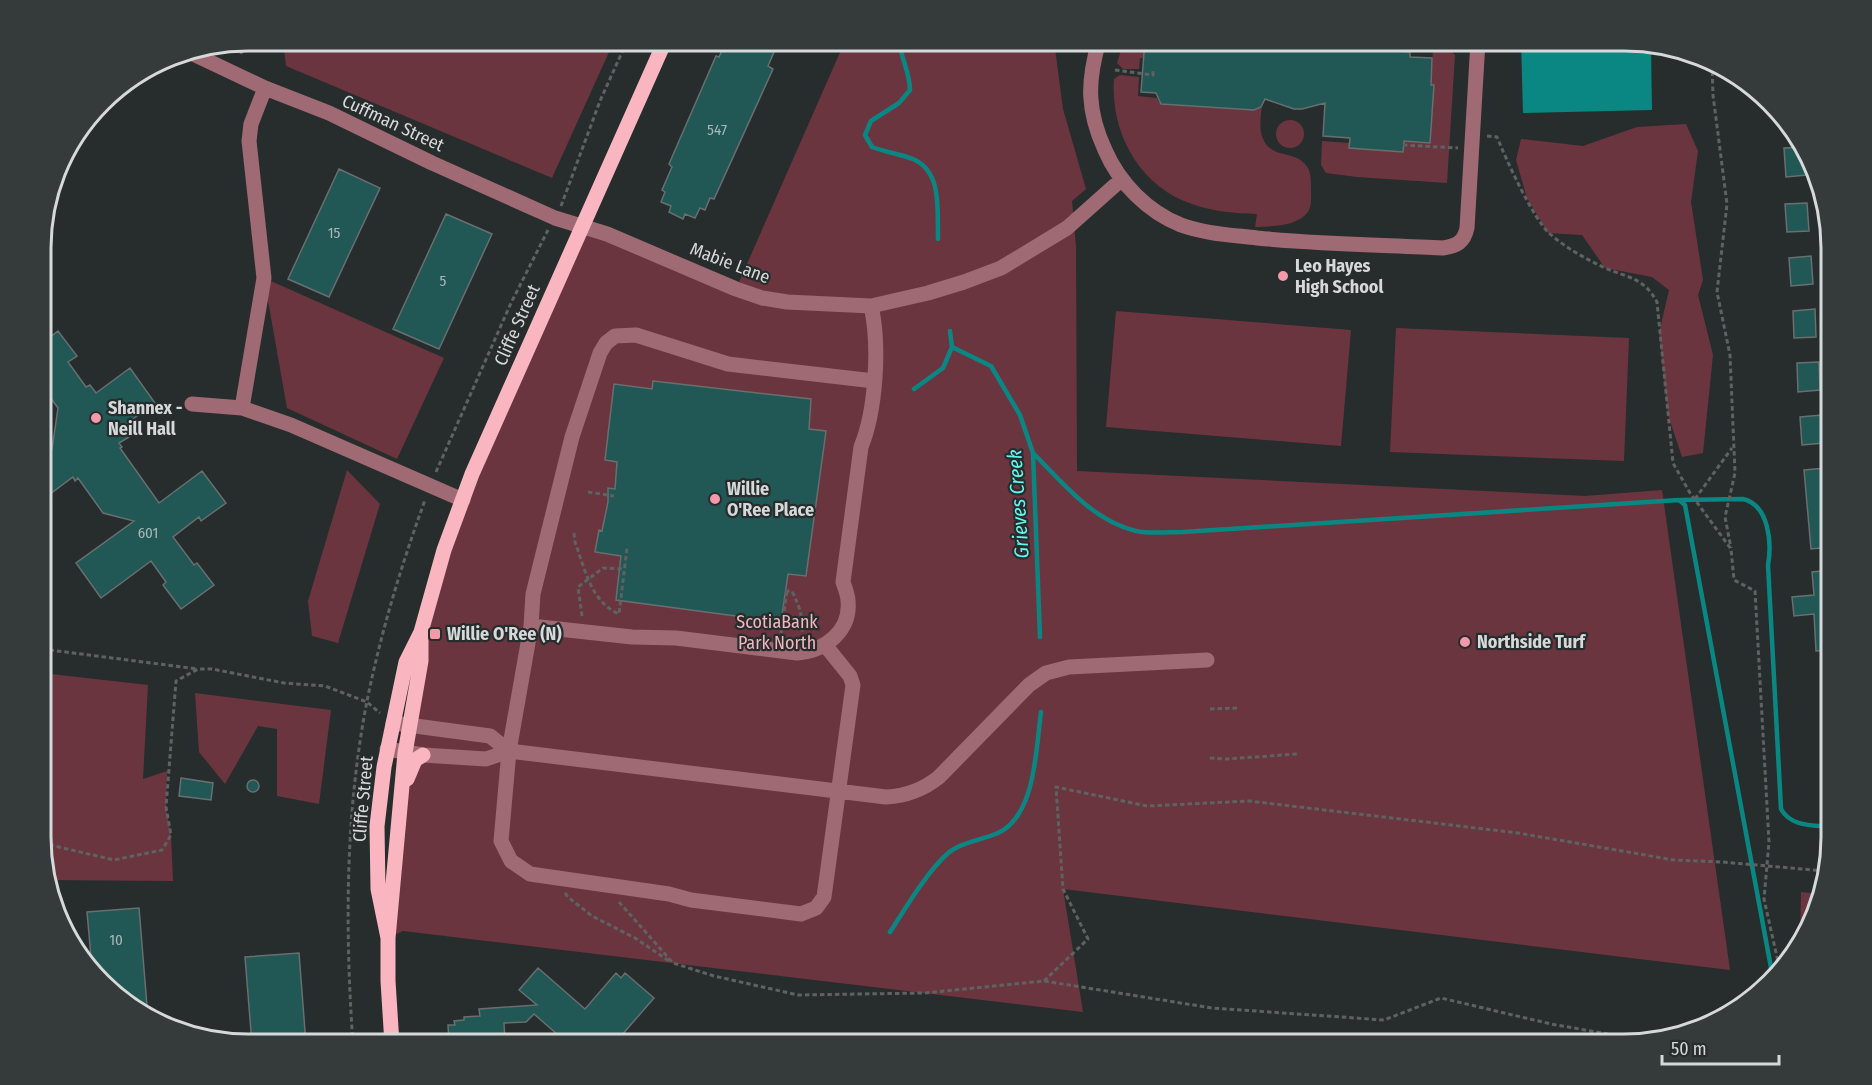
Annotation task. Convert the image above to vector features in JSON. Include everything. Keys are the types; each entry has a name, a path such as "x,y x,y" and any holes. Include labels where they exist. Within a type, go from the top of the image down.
{"main road":[{"name":"Cliffe Street","path":"388,938 378,889 377,826 387,749 406,662 421,632 444,550 463,500 660,51"},
{"name":"Cliffe Street","path":"391,1034 388,938 405,753 421,661 421,632"},
{"path":"402,790 415,760 423,755"}],"street":[{"path":"1096,51 1091,67 1090,86 1095,129 1122,179 1159,213 1181,225 1218,234 1273,240 1443,248 1461,242 1465,236 1469,205 1477,51"},
{"name":"Cuffman Street","path":"200,57 265,88 329,113 432,163 555,218 582,226"},
{"path":"242,408 264,278 249,141 251,124 265,88"},
{"name":"Mabie Lane","path":"582,226 607,234 762,298 787,302 872,306 928,293 1001,268 1067,228 1122,179"},
{"path":"531,626 632,637 676,638 797,653 809,652 825,645 843,628 847,615 848,601 843,582 861,447 867,433 874,381 876,327 872,306"},
{"path":"825,645 850,676 853,685 824,897 816,908 801,914 691,900 669,894 530,874 511,861 501,841 509,751 531,626 533,594 572,437 600,353 606,343 615,336 636,335 728,364 874,381"},
{"path":"192,404 242,408 291,425 463,500"},
{"path":"387,749 423,755 486,759 509,751 897,797 925,788 948,769 1029,685 1037,678 1057,669 1207,660"},
{"path":"393,723 490,736 509,751"}],"path":[{"path":"565,197 596,112 622,51"},
{"path":"1115,70 1152,75 1153,70"},
{"path":"1712,72 1713,95 1727,204 1717,292 1730,355 1735,473 1725,516 1734,580 1755,591 1769,842 1764,899 1778,960"},
{"path":"1473,135 1497,137 1537,216 1548,232 1575,252 1605,268 1639,281 1651,290 1658,302 1673,463 1695,500 1731,549"},
{"path":"1403,145 1449,147"},
{"path":"1695,500 1733,447"},
{"path":"588,492 614,496"},
{"path":"574,533 588,577 601,602 608,609 619,614 627,548"},
{"path":"582,616 578,587 588,577 603,568 625,569"},
{"path":"781,633 786,591 792,591 803,619 802,635"},
{"path":"51,650 212,669 304,686 325,686 367,702 393,723"},
{"path":"52,845 114,860 162,850 171,835 166,807 176,681 198,669"},
{"path":"1210,709 1238,708"},
{"path":"1210,758 1297,754"},
{"path":"1044,981 1088,939 1063,889 1056,788 1147,806 1250,801 1518,833 1674,860 1818,870"},
{"path":"557,877 568,897 592,916 635,938 674,963 714,976 798,995 924,993 1044,981 1212,1008 1384,1020 1441,998 1551,1024 1608,1034"},
{"path":"603,884 674,963"}],"green space":[{"path":"284,51 609,51 552,178 286,66"},
{"name":"ScotiaBank Park North","path":"841,51 1055,51 1063,109 1086,189 1072,201 1076,247 1077,471 1585,496 1662,490 1730,970 1063,889 1083,1012 403,931 388,938 405,753 444,550 582,226 736,289"},
{"path":"1121,51 1144,51 1144,58 1140,58 1139,69 1123,69 1117,63"},
{"path":"1433,51 1451,51 1455,55 1447,183 1326,173 1321,165 1322,141 1349,143 1349,148 1403,152 1404,141 1434,85 1431,85"},
{"path":"1120,75 1139,77 1138,96 1157,98 1165,105 1254,110 1262,104 1260,123 1264,141 1272,150 1299,159 1308,168 1311,178 1311,198 1308,212 1297,221 1290,223 1255,227 1257,214 1224,212 1200,207 1174,196 1157,185 1143,171 1123,138 1114,99 1114,79"},
{"path":"1290,120 1300,124 1304,134 1300,144 1290,148 1280,144 1276,134 1280,124"},
{"path":"1686,124 1698,151 1691,202 1703,280 1698,295 1713,355 1703,453 1682,457 1668,415 1659,333 1669,290 1652,277 1605,268 1582,235 1548,233 1527,198 1516,160 1521,139 1583,146 1637,127"},
{"path":"264,278 444,358 397,459 287,408"},
{"path":"1116,311 1351,330 1341,446 1106,427"},
{"path":"1396,328 1629,338 1624,461 1390,452"},
{"path":"347,470 380,504 338,643 312,636 308,601"},
{"path":"51,674 148,685 143,779 167,771 166,807 171,835 173,881 56,880 51,837"},
{"path":"195,693 331,710 319,804 277,796 277,729 258,726 225,784 199,752"},
{"path":"1801,892 1813,893 1811,901 1800,925"}],"water":[{"path":"1521,51 1651,53 1652,110 1523,113"}],"building":[{"path":"722,51 770,51 774,52 768,66 773,69 714,199 710,198 705,210 700,208 695,218 685,214 683,219 669,212 671,206 661,202 665,192 662,190 672,167 669,164 716,56 719,57"},
{"path":"1144,51 1410,52 1410,57 1432,58 1431,85 1434,85 1430,143 1404,141 1403,152 1349,148 1350,138 1323,136 1325,103 1294,109 1265,99 1261,107 1254,110 1161,104 1156,93 1141,92"},
{"path":"1784,148 1794,148 1807,175 1786,177"},
{"path":"339,169 380,188 329,297 288,279"},
{"path":"1807,203 1809,231 1787,232 1785,204"},
{"path":"446,214 492,234 439,349 393,329"},
{"path":"1811,256 1813,284 1791,286 1789,258"},
{"path":"1815,309 1816,337 1794,338 1793,311"},
{"path":"58,331 77,356 68,362 86,387 90,385 96,393 130,368 155,403 122,427 129,437 119,443 122,447 120,448 159,503 202,471 226,503 201,521 199,517 173,537 194,565 197,563 214,585 181,609 163,585 166,582 151,561 101,598 76,563 134,521 103,513 78,478 75,481 73,477 51,493 51,450 58,408 51,398 51,336"},
{"path":"1819,362 1820,390 1798,392 1797,363"},
{"name":"Willie O'Ree Place","path":"653,381 811,399 809,429 826,431 806,576 788,574 781,622 616,600 621,556 595,552 608,502 608,488 615,489 617,462 605,460 614,384 652,389"},
{"path":"1821,415 1821,443 1802,445 1800,417"},
{"path":"1821,468 1821,548 1811,549 1804,470"},
{"path":"1821,571 1821,651 1816,651 1814,614 1794,616 1792,597 1814,595 1812,572"},
{"path":"181,778 213,783 211,800 179,796"},
{"path":"255,780 259,786 255,792 251,792 247,784"},
{"path":"139,908 147,1007 118,985 91,956 87,912"},
{"path":"299,953 305,1034 251,1034 245,957"},
{"path":"538,968 585,1009 616,973 621,978 625,973 654,998 623,1034 557,1034 534,1014 526,1022 504,1023 505,1034 448,1034 448,1025 455,1025 454,1021 464,1020 464,1017 480,1016 479,1009 537,1005 519,990"}],"waterway":[{"name":"Grieves Creek","path":"902,51 910,90 899,103 871,121 865,135 872,147 913,159 923,165 929,173 934,183 938,205 938,239"},
{"name":"Grieves Creek","path":"950,331 952,347 991,366 1020,415 1033,453 1040,637"},
{"path":"914,389 943,368 952,347"},
{"path":"1033,453 1092,510 1120,526 1147,532 1183,532 1679,500 1685,505 1771,967"},
{"path":"1681,500 1743,499 1758,509 1767,526 1781,809 1785,815 1796,822 1821,826"},
{"name":"Grieves Creek","path":"890,932 924,881 947,854 965,844 998,833 1011,824 1020,812 1032,779 1041,712"}],"place":[{"name":"Leo Hayes High School","path":"1283,276"},
{"name":"Shannex - Neill Hall","path":"96,418"},
{"name":"Willie O'Ree Place","path":"715,499"},
{"name":"Willie O'Ree (N)","path":"435,634"},
{"name":"Northside Turf","path":"1465,642"}]}
